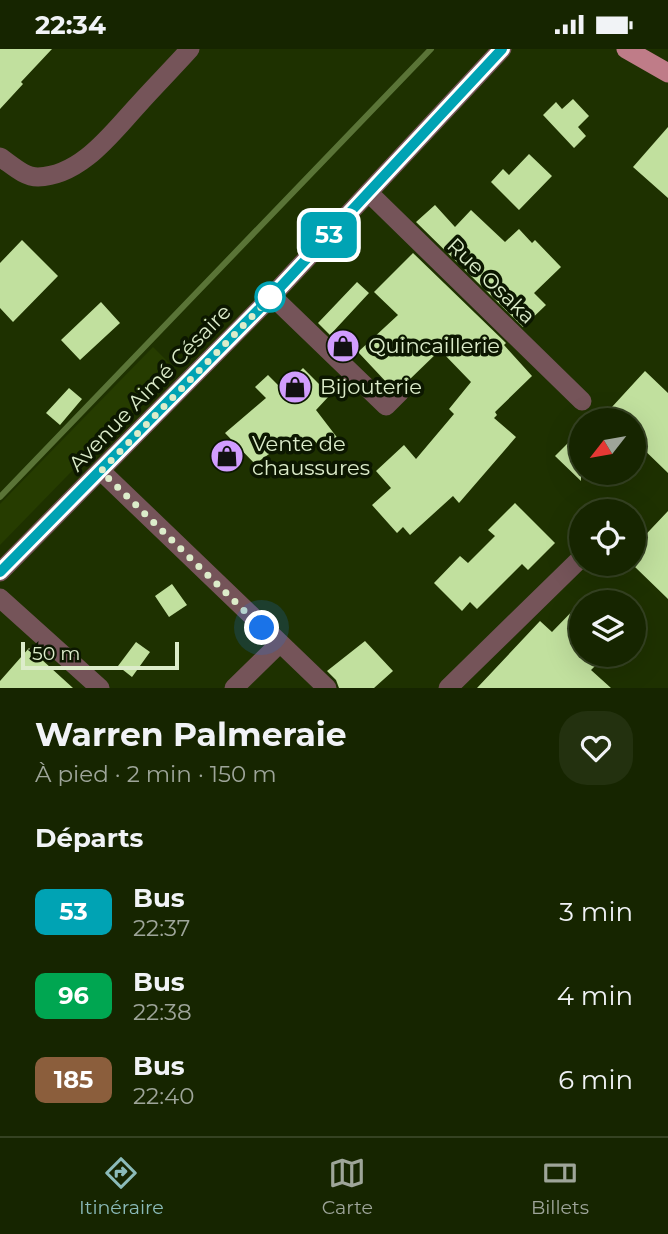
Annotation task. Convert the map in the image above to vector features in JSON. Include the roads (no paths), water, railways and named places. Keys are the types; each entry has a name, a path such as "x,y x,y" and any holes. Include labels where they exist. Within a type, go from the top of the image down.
{"main road":[{"path":"626,49 668,72"}],"street":[{"path":"0,157 26,175 39,177 57,173 78,163 106,142 190,49"},
{"name":"Avenue Aimé Césaire","path":"0,572 272,296 502,49"},
{"name":"Rue Osaka","path":"369,193 582,401"},
{"path":"272,296 386,406 400,392"},
{"path":"101,471 327,688"},
{"path":"448,688 569,570"},
{"path":"0,598 100,688"},
{"path":"234,688 279,644"}],"waterway":[{"path":"0,497 431,49"}],"place":[{"name":"Quincaillerie","path":"343,346"},
{"name":"Bijouterie","path":"295,387"},
{"name":"Vente de chaussures","path":"227,456"}]}
